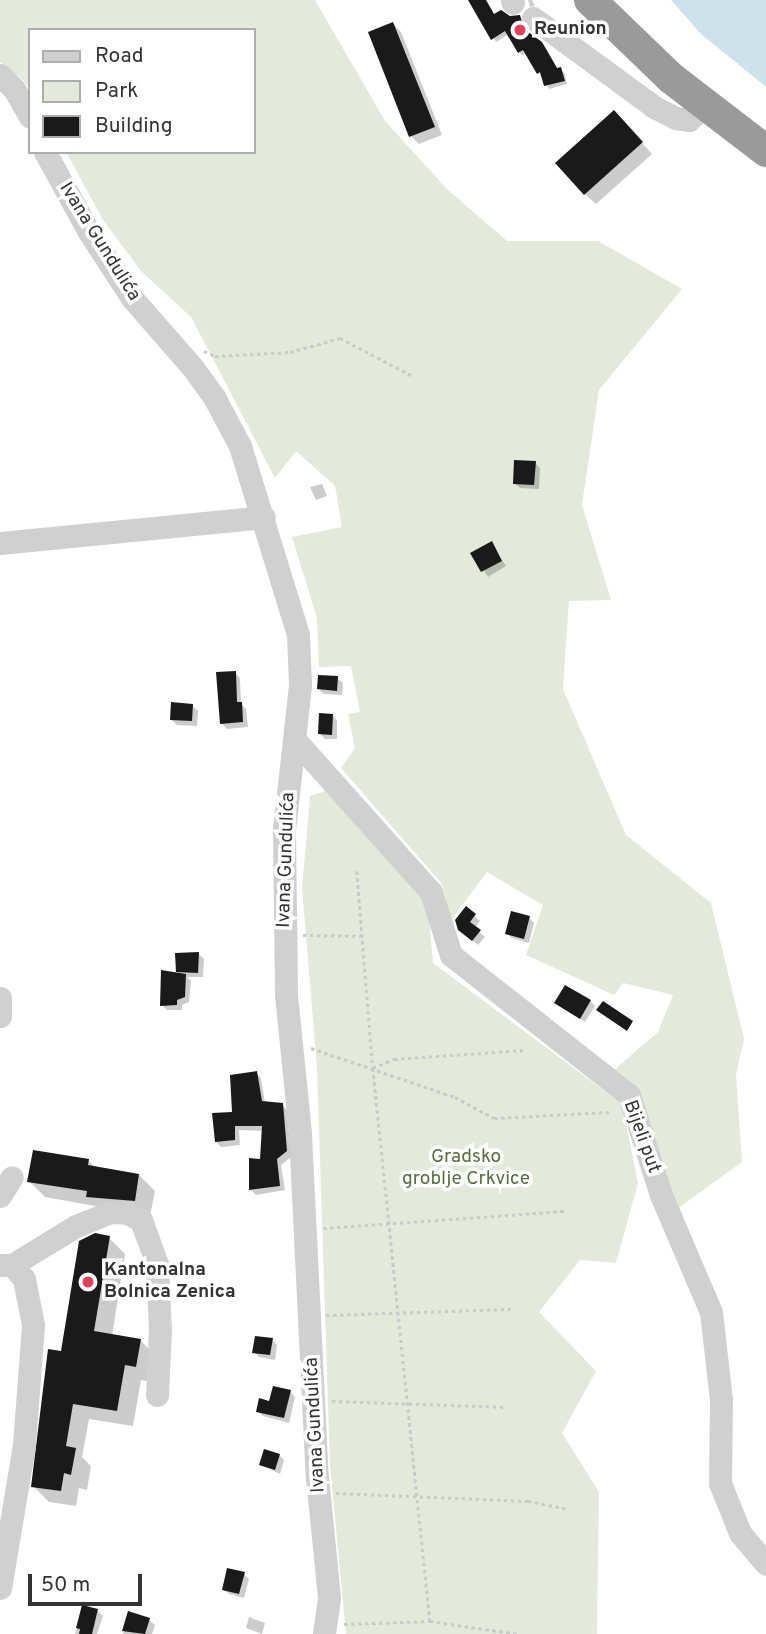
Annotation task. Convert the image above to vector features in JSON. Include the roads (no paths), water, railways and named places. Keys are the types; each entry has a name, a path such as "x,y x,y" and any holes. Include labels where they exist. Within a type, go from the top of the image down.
{"highway":[{"path":"590,0 613,25 703,106 766,152"}],"street":[{"path":"533,18 654,107 676,118 688,120 703,106"},
{"path":"0,75 14,89 28,114"},
{"name":"Ivana Gundulića","path":"46,154 89,232 132,298 193,368 214,397 240,446 264,517 298,635 300,685 284,830 285,934 310,1315 318,1492 329,1598 325,1629"},
{"path":"0,543 264,517"},
{"name":"Bijeli put","path":"295,740 431,892 451,955 629,1096 661,1195 710,1312 721,1399 720,1483 740,1533 766,1564"},
{"path":"0,998 0,1016"},
{"path":"0,1588 24,1445 33,1325 24,1279 6,1265 76,1226 110,1212 127,1213 141,1220 157,1264 160,1329 157,1395"}],"water":[{"path":"671,0 766,0 766,87 701,34"}],"place":[{"name":"Reunion","path":"520,30"},
{"name":"Kantonalna Bolnica Zenica","path":"88,1282"}],"park label":[{"name":"Gradsko groblje Crkvice","path":"466,1169"}]}
